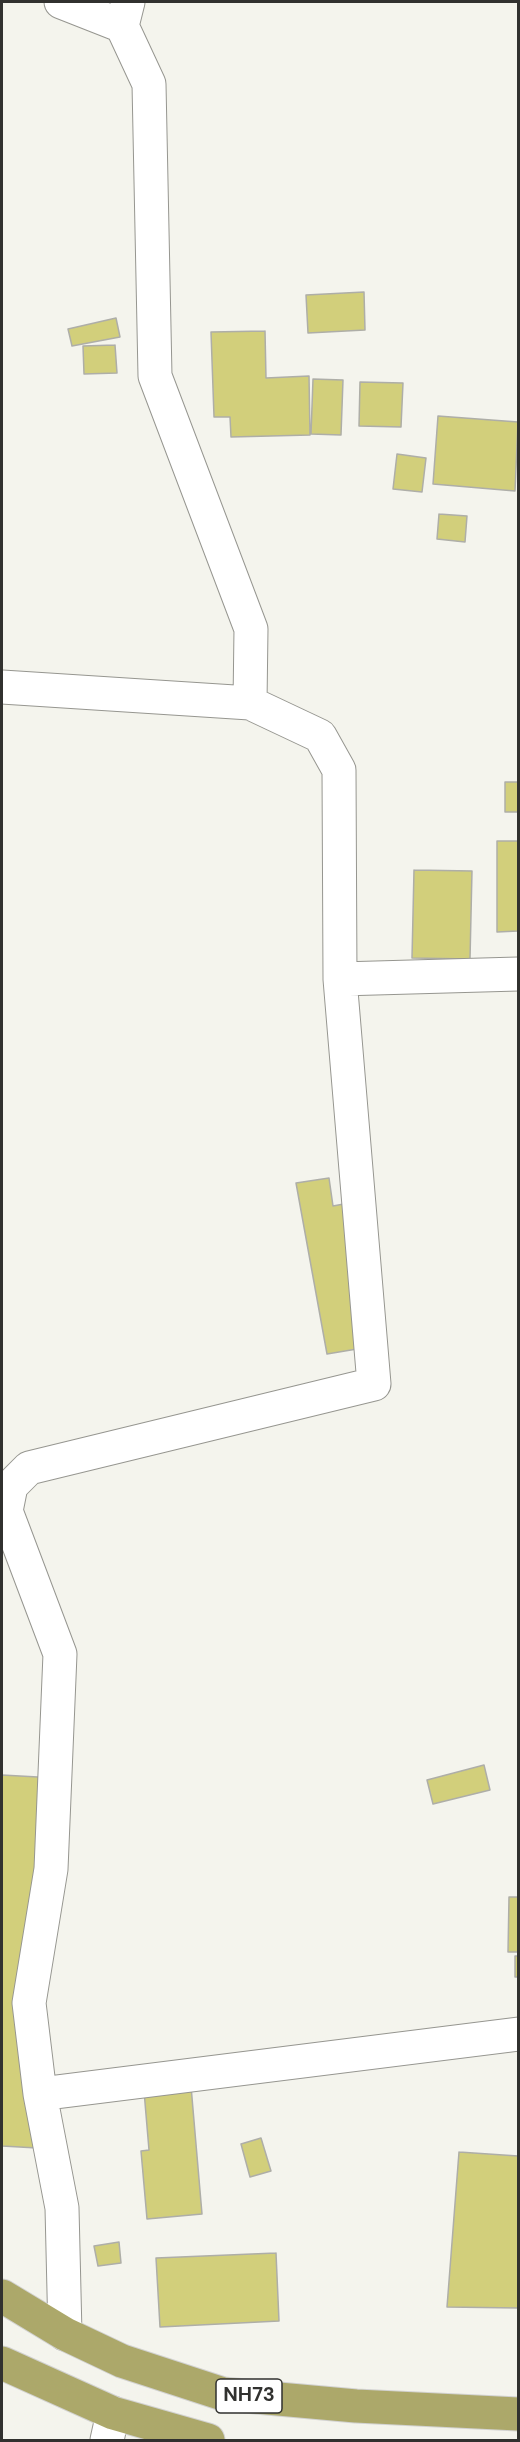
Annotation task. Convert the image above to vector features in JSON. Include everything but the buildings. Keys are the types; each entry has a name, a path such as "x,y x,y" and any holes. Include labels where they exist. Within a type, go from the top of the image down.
{"highway":[{"name":"NH73","path":"2,2296 65,2334 122,2361 223,2394 356,2406 519,2414"},
{"name":"NH73","path":"2,2363 110,2427 208,2440"}],"street":[{"path":"61,2 125,14 149,84 155,376 251,629 250,703"},
{"path":"2,687 250,703 320,736 339,770 340,979 375,1384 30,1468 11,1486 6,1511 60,1654 51,1869 29,2003 40,2094 62,2208 65,2334"},
{"path":"340,979 519,974"},
{"path":"40,2094 519,2034"}]}
